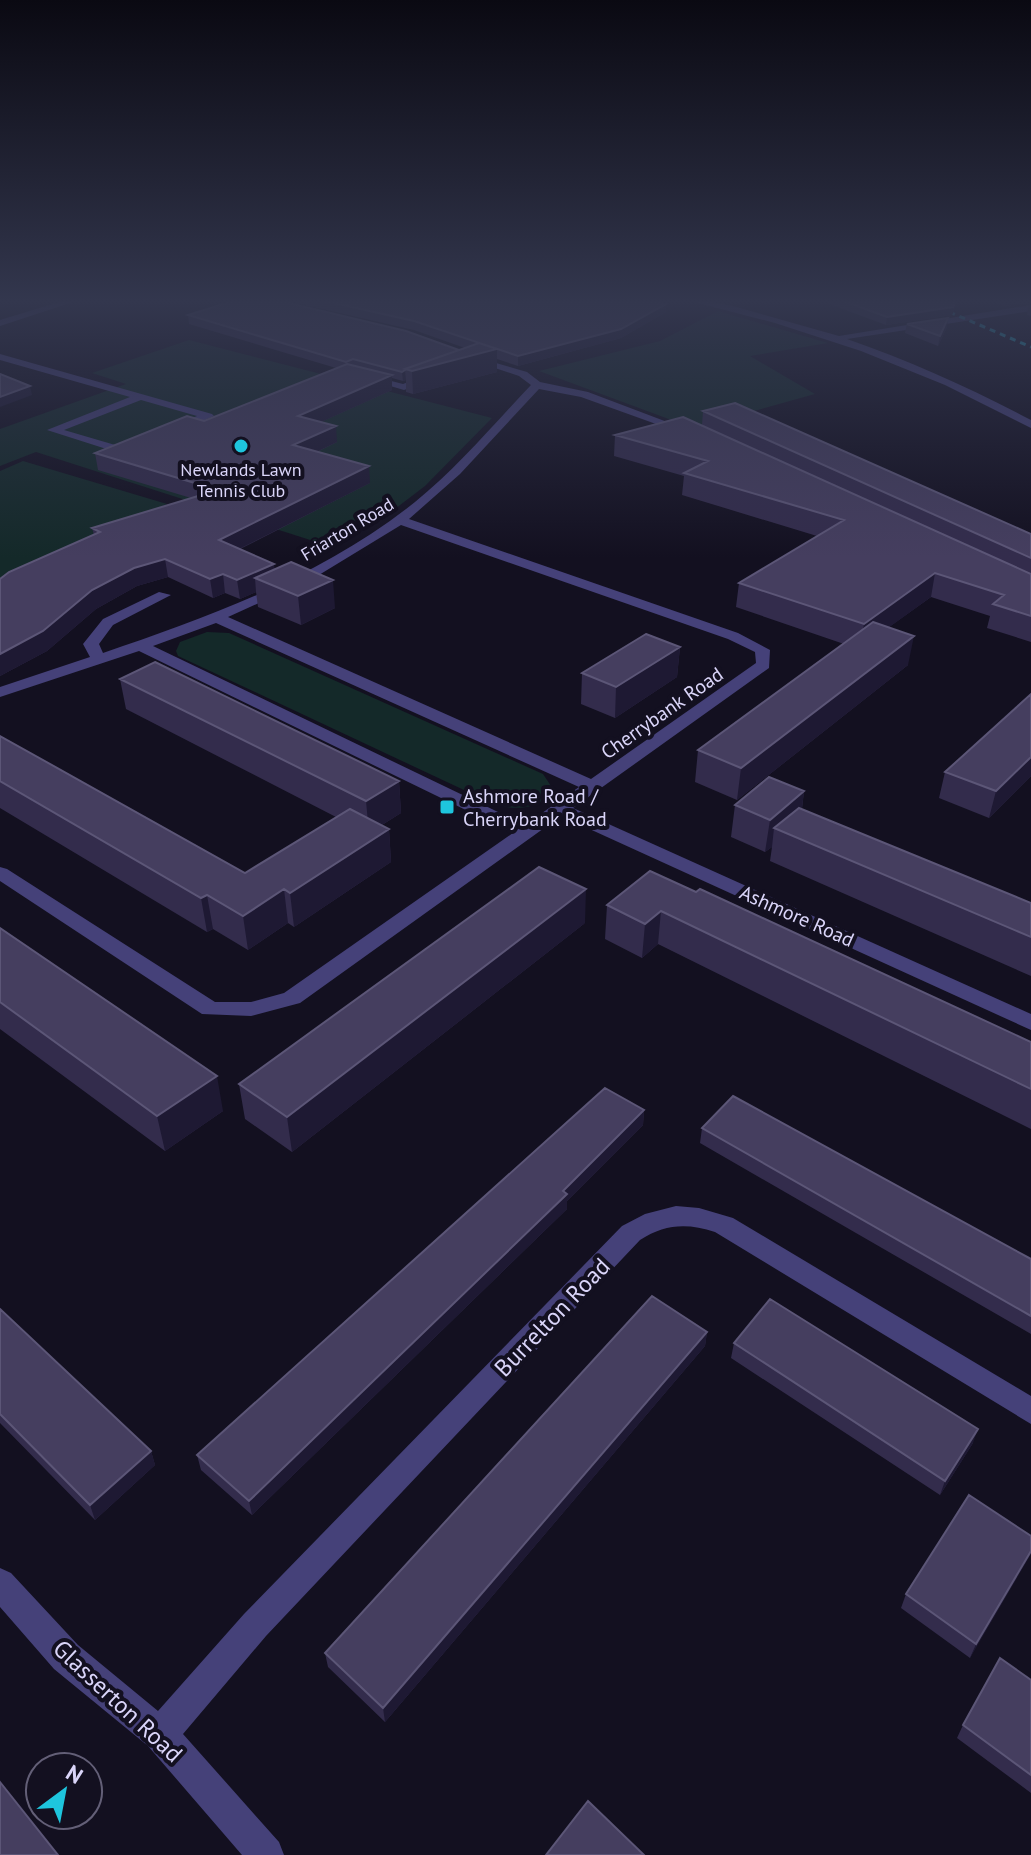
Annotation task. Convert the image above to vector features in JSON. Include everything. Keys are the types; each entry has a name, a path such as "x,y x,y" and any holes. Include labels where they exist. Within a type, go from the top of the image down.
{"street":[{"path":"99,386 208,416 165,433"},
{"name":"Friarton Road","path":"0,692 140,646 215,617 328,564 400,520 442,485 536,386"},
{"path":"540,386 584,394 701,438"},
{"path":"956,386 1031,425"},
{"path":"140,397 53,430 123,451 151,439"},
{"name":"Cherrybank Road","path":"0,873 190,998 210,1009 245,1012 292,998 759,671 765,657 762,650 733,636 400,520"},
{"path":"99,660 91,644 108,622 164,595"},
{"path":"215,617 594,787"},
{"path":"140,646 528,833"},
{"name":"Ashmore Road","path":"562,810 1031,1023"},
{"name":"Burrelton Road","path":"160,1734 255,1625 631,1233 657,1219 690,1215 724,1225 1031,1411"},
{"name":"Glasserton Road","path":"0,1584 66,1657 160,1734 266,1855"}],"green space":[{"name":"Newlands Lawn Tennis Club","path":"122,386 366,386 492,418 425,486 387,515 332,547 36,452 0,466 0,429"},
{"path":"578,386 801,386 815,394 693,428"},
{"path":"23,461 167,504 0,583 0,471"},
{"path":"207,632 229,633 543,774 553,789 542,801 528,807 496,805 178,656 176,651 180,642"}],"building":[{"path":"0,386 30,386 0,397"},
{"path":"293,386 368,386 298,416 336,426 293,445 369,466 219,540 274,564 237,580 223,574 210,579 165,559 134,568 92,590 43,631 0,654 0,579 9,572 100,532 92,528 218,490 95,453 187,416 204,421"},
{"path":"735,403 1031,534 1031,558 703,411"},
{"path":"683,417 1031,574 1031,616 993,604 1004,595 935,573 864,624 739,583 844,520 684,473 708,461 615,435"},
{"path":"291,562 333,580 298,596 255,578"},
{"path":"873,622 914,636 741,768 698,750"},
{"path":"646,634 680,647 616,687 582,673"},
{"path":"155,662 399,781 366,801 120,679"},
{"path":"1031,694 1031,757 996,791 945,772"},
{"path":"0,736 245,873 350,809 389,829 290,893 284,889 243,916 207,895 201,898 0,781"},
{"path":"769,777 804,791 770,820 735,805"},
{"path":"799,808 1031,903 1031,937 774,828"},
{"path":"539,867 586,889 287,1117 239,1084"},
{"path":"650,871 696,892 700,889 1031,1042 1031,1089 661,911 645,924 607,905"},
{"path":"0,928 217,1076 157,1116 0,1002"},
{"path":"605,1088 644,1110 563,1191 567,1194 249,1501 197,1455"},
{"path":"733,1096 1031,1259 1031,1316 702,1128"},
{"path":"652,1296 707,1332 383,1708 325,1653"},
{"path":"770,1299 978,1429 945,1481 734,1343"},
{"path":"0,1309 151,1451 90,1505 0,1414"},
{"path":"969,1495 1031,1536 1031,1551 976,1644 906,1594"},
{"path":"1000,1658 1031,1680 1031,1775 963,1725"},
{"path":"0,1782 24,1812 24,1831 39,1831 58,1855 0,1855"},
{"path":"588,1801 644,1855 546,1855"}],"place":[{"name":"Newlands Lawn Tennis Club","path":"241,446"},
{"name":"Ashmore Road / Cherrybank Road","path":"447,807"}]}
